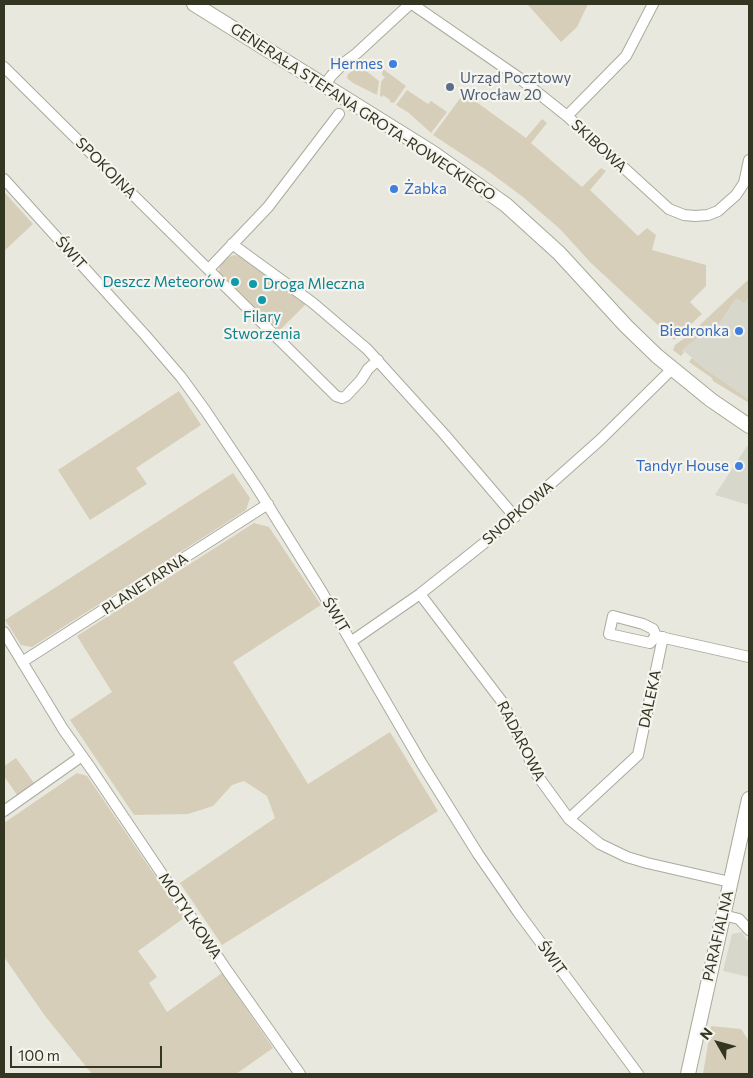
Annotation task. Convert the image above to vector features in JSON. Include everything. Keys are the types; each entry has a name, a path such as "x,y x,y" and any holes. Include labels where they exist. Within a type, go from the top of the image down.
{"street":[{"name":"GENERAŁA STEFANA GROTA-ROWECKIEGO","path":"194,4 461,172 506,205 559,252 626,326 672,369 711,400 749,426"},
{"path":"324,86 345,62 411,4"},
{"name":"SKIBOWA","path":"411,4 518,77 567,116 669,209 684,215 695,216 718,211 736,195 744,183 749,160"},
{"path":"567,116 626,56 653,4"},
{"name":"SPOKOJNA","path":"4,67 336,396 342,398 346,396 378,360"},
{"path":"209,269 268,207 339,114"},
{"name":"ŚWIT","path":"4,179 145,335 181,378 268,504 352,642 422,764 478,854 518,912 638,1074"},
{"path":"232,244 312,303 378,360 515,517"},
{"name":"SNOPKOWA","path":"352,642 420,594 515,517 600,440 672,369"},
{"name":"PLANETARNA","path":"22,662 268,504"},
{"name":"RADAROWA","path":"420,594 503,703 537,775 570,817 600,844 627,857 730,882"},
{"path":"659,637 650,643 609,634 612,616 643,624 653,629 659,637 749,658"},
{"name":"MOTYLKOWA","path":"4,632 63,729 228,972 300,1074"},
{"name":"DALEKA","path":"570,817 638,755 659,637"},
{"path":"4,811 82,756"},
{"name":"PARAFIALNA","path":"688,1074 730,882 745,840 749,799"},
{"path":"723,916 739,919 749,930"}],"shaded area":[{"path":"529,4 588,4 577,27 561,42"},
{"path":"360,66 379,81 377,95 347,78 348,74"},
{"path":"383,69 406,86 394,103 390,102 383,95 382,97 380,96 381,82 385,77 382,75"},
{"path":"407,90 428,104 431,101 447,112 431,133 409,113 396,105"},
{"path":"464,93 526,138 542,119 547,123 531,143 582,187 601,168 606,171 590,190 638,236 647,228 656,235 652,250 706,265 706,286 690,302 702,314 674,340 591,263 560,229 523,197 488,171 433,135"},
{"path":"4,192 33,224 4,251"},
{"path":"235,255 306,304 279,331 219,272 220,264 225,258"},
{"path":"749,279 749,297 744,303 736,298 712,334 705,332 701,334 682,350 684,352 681,356 673,350 675,345 689,335"},
{"path":"749,285 749,399 708,371 680,348"},
{"path":"692,358 749,399 749,403 713,381 712,378 689,362"},
{"path":"179,391 201,425 136,468 147,484 90,520 58,470"},
{"path":"747,446 749,447 749,505 715,495"},
{"path":"233,473 250,498 246,510 32,647 21,645 5,620"},
{"path":"254,523 269,527 321,605 233,662 308,784 390,732 438,811 222,945 180,883 275,818 267,796 244,781 232,785 213,806 188,814 134,815 70,720 112,692 77,636"},
{"path":"16,758 34,783 17,795 4,776 4,766"},
{"path":"77,773 87,776 184,918 138,951 157,977 149,983 167,1012 222,973 273,1048 236,1074 92,1074 45,1016 4,957 4,823"},
{"path":"742,932 749,943 749,977 723,971 732,934"},
{"path":"711,1026 741,1029 749,1041 749,1074 703,1074"}],"place":[{"name":"Hermes","path":"393,64"},
{"name":"Urząd Pocztowy Wrocław 20","path":"450,87"},
{"name":"Żabka","path":"394,189"},
{"name":"Deszcz Meteorów","path":"235,282"},
{"name":"Droga Mleczna","path":"253,284"},
{"name":"Filary Stworzenia","path":"262,300"},
{"name":"Biedronka","path":"739,331"},
{"name":"Tandyr House","path":"739,466"}]}
